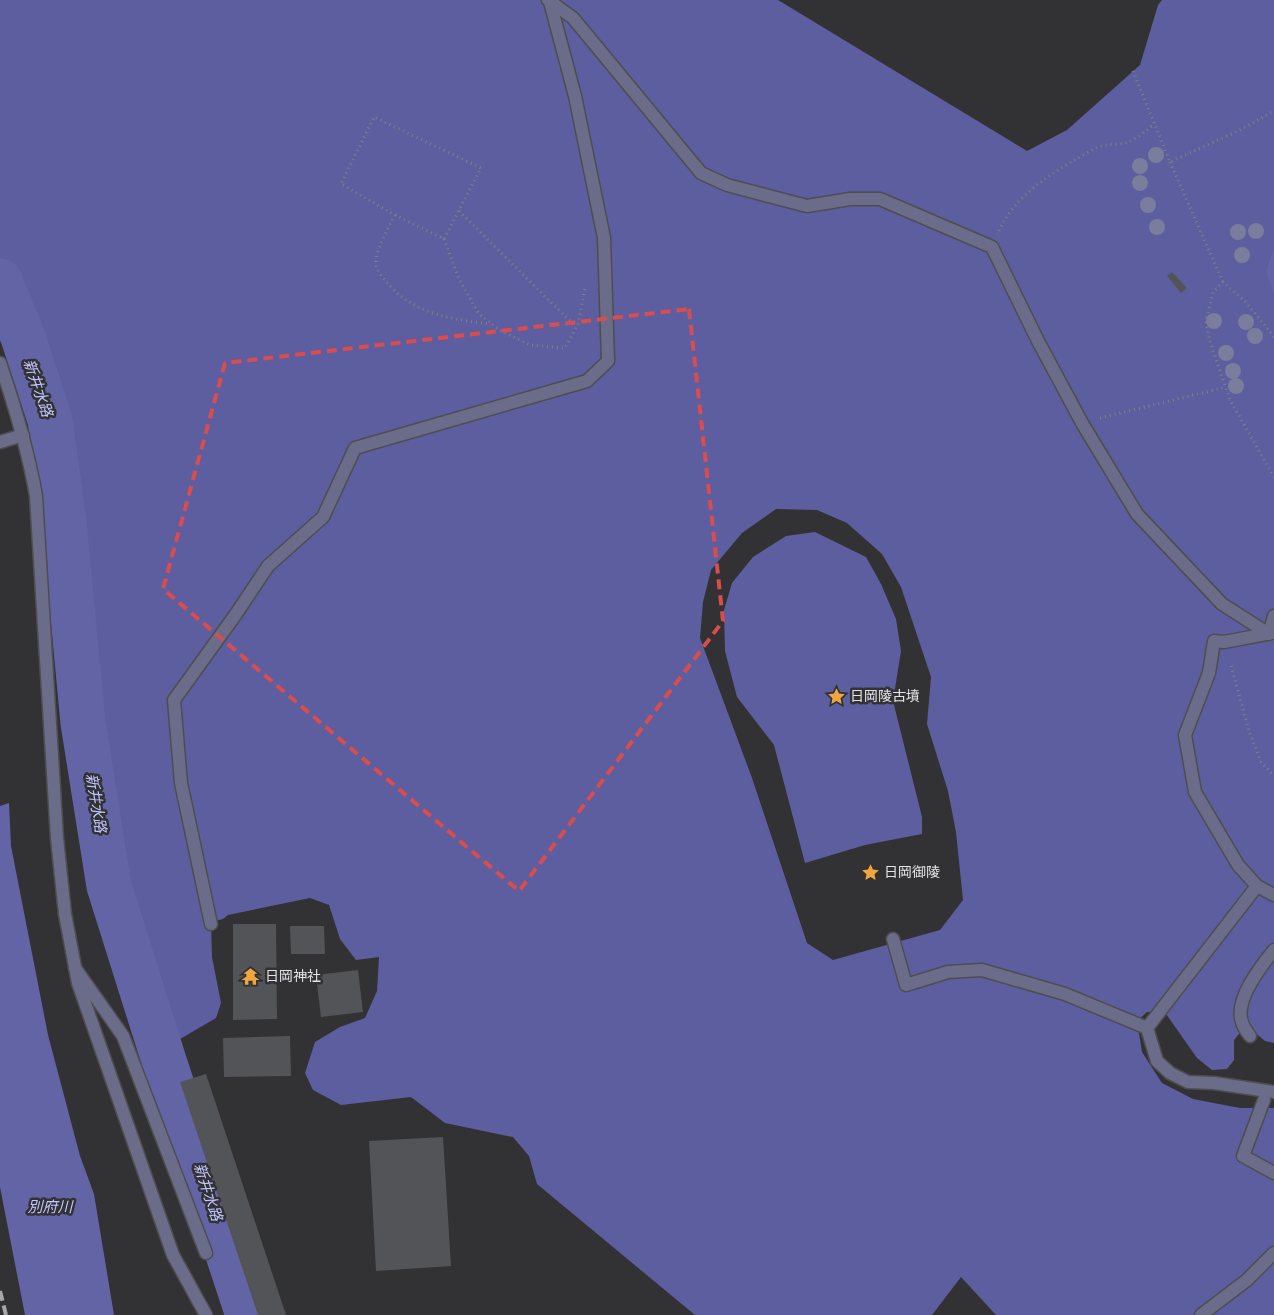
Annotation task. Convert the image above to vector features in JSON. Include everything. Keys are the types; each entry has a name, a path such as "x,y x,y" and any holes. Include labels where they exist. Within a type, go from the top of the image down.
{"street":[{"path":"549,1 573,18 700,173 727,185 807,206 850,199 880,199 992,247 1038,341 1082,423 1137,514 1222,604 1272,633"},
{"path":"211,924 180,783 174,700 268,566 323,516 355,448 586,381 608,361 604,238 574,96 549,1"},
{"path":"0,363 23,435 36,496 57,838 65,914 78,983 173,1255 206,1315"},
{"path":"0,442 23,435"},
{"path":"1272,633 1274,616"},
{"path":"1272,633 1224,642 1214,641 1209,673 1185,734 1195,792 1238,866 1257,886 1274,895"},
{"path":"1147,1028 1257,886"},
{"path":"893,939 906,985 948,972 982,970 1065,994 1147,1028"},
{"path":"1250,1036 1241,1022 1242,1004 1255,973 1274,950"},
{"path":"75,968 123,1036 206,1253"},
{"path":"1147,1028 1157,1061 1170,1073 1188,1082 1214,1083 1269,1096 1243,1156 1274,1173"},
{"path":"1201,1315 1247,1280 1274,1252"}],"path":[{"path":"1133,71 1170,162 1223,282 1245,302 1274,337"},
{"path":"1170,162 1238,132 1274,111"},
{"path":"444,239 481,168 374,117 341,184 395,215 444,239 459,279 479,314 491,324 530,345 564,348 576,327 586,280"},
{"path":"992,247 1004,221 1026,193 1051,174 1100,146 1126,143 1139,136 1154,124"},
{"path":"459,211 576,327"},
{"path":"395,215 380,246 376,265 382,277 393,290 411,304 430,313 462,321 491,324"},
{"path":"1223,282 1213,292 1206,321 1210,342 1230,400 1274,477"},
{"path":"1082,423 1226,387"},
{"path":"1224,642 1250,734 1260,762 1274,776"}],"highlighted area":[{"path":"689,309 723,621 519,891 163,589 225,363"}],"shaded area":[{"path":"0,0 778,0 1027,151 1067,130 1140,65 1158,5 1162,0 1274,0 1274,1043 1265,1041 1246,1025 1234,1040 1234,1060 1227,1069 1212,1070 1197,1058 1164,1011 1147,1012 1137,1021 1142,1052 1162,1083 1193,1099 1240,1108 1274,1108 1274,1315 996,1315 961,1277 932,1315 695,1315 537,1184 529,1156 513,1137 445,1123 411,1097 341,1105 313,1090 305,1073 315,1042 340,1027 365,1018 377,991 379,957 356,960 340,939 329,905 310,898 228,915 223,919 211,922 212,957 221,1003 216,1018 175,1042 152,1024 122,947 101,869 93,760 54,483 38,401 0,280","holes":["776,509 817,510 847,523 882,554 901,587 931,677 927,724 948,791 956,832 963,900 940,930 833,960 807,943 752,778 700,638 703,602 711,570 742,533"]},
{"path":"815,532 866,557 881,584 896,619 901,651 893,701 922,817 922,834 865,845 805,863 774,745 737,697 725,651 724,610 732,583 753,557 786,536"}],"water":[{"path":"1274,248 1274,293 1266,272"},
{"name":"別府川","path":"9,803 11,846 48,1035 80,1156 94,1194 114,1315 25,1315 0,1187 0,806"}],"building":[{"path":"1172,272 1187,288 1181,293 1167,276"},
{"path":"233,924 276,924 277,1019 233,1020"},
{"path":"290,926 324,926 325,954 291,954"},
{"path":"358,970 363,1012 321,1017 316,975"},
{"path":"290,1036 291,1076 224,1077 223,1038"},
{"path":"206,1074 286,1315 258,1315 180,1082"},
{"path":"443,1137 451,1266 376,1271 369,1141"}],"waterway":[{"name":"新井水路","path":"0,281 23,337 50,420 64,522 83,723 109,886 165,1064 248,1315"}],"railway":[{"path":"0,1291 6,1315"}],"place":[{"name":"日岡陵古墳","path":"836,696"},
{"name":"日岡御陵","path":"870,872"},
{"name":"日岡神社","path":"251,976"}]}
